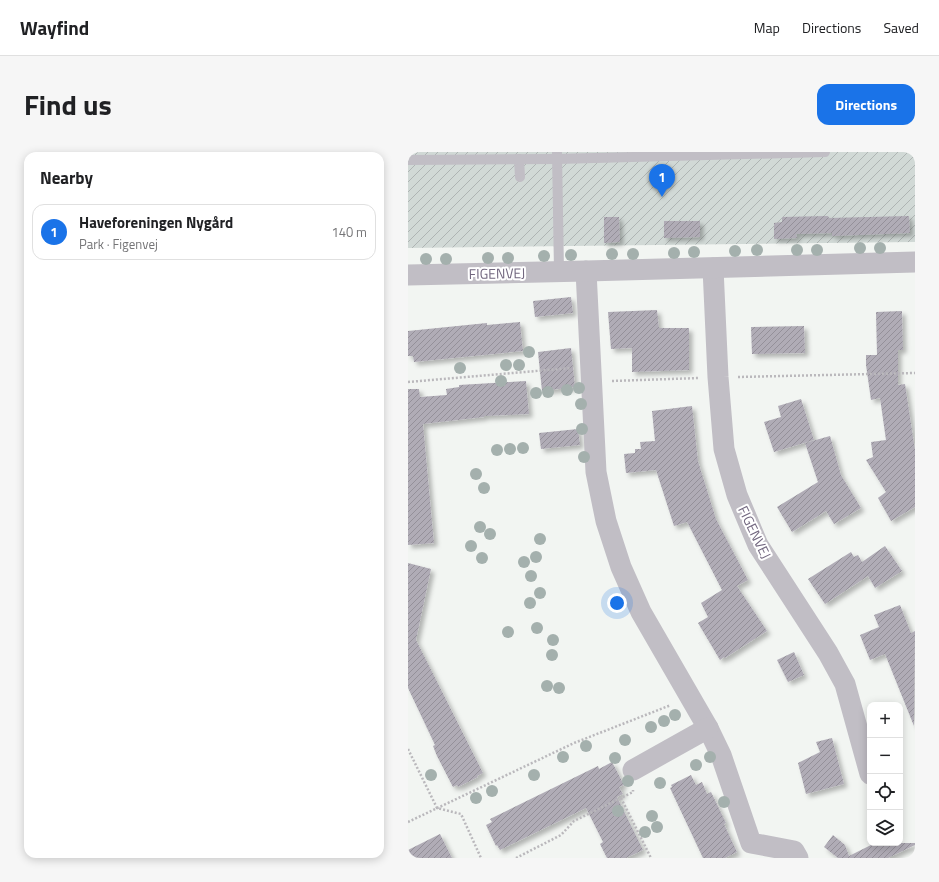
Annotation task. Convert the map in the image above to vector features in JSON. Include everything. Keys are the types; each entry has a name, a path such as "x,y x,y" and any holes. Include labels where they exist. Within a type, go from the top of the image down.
{"street":[{"name":"FIGENVEJ","path":"408,274 559,271 586,272 915,262"},
{"name":"FIGENVEJ","path":"713,268 718,377 724,449 737,495 758,545 828,653 844,684 867,764"},
{"path":"586,272 596,472 606,521 621,567 641,612 691,697 721,755 751,843 794,851 798,858"},
{"path":"633,770 708,728"}],"lane":[{"path":"408,160 520,159 557,155 825,152"},
{"path":"557,155 559,271"},
{"path":"520,159 520,177"}],"path":[{"path":"408,382 590,374 718,377 915,373"},
{"path":"408,822 574,743 691,697"},
{"path":"408,749 437,808 461,814 481,858"},
{"path":"516,858 561,835 574,821 633,792 633,770"},
{"path":"621,798 651,858"}],"shaded area":[{"path":"408,152 915,152 915,242 408,248"}],"building":[{"path":"828,216 829,218 909,216 910,233 832,236 832,233 796,234 797,238 774,239 774,223 782,222 782,217"},
{"path":"604,217 619,217 620,242 604,243"},
{"path":"664,221 700,221 700,237 664,238"},
{"path":"571,297 573,313 535,317 533,301"},
{"path":"657,310 659,328 689,328 689,370 632,372 632,348 611,349 608,312"},
{"path":"902,311 903,350 898,350 898,385 905,384 915,450 915,507 891,521 878,498 886,492 866,460 873,457 871,442 886,440 880,398 871,400 866,355 877,355 876,312"},
{"path":"520,322 523,351 414,362 413,356 408,356 408,331 487,323 487,325"},
{"path":"804,326 805,353 752,354 751,327"},
{"path":"571,348 575,387 542,391 538,352"},
{"path":"526,381 529,414 484,416 423,424 434,543 408,545 408,389 419,389 420,397 447,395 446,389 459,387 459,385"},
{"path":"801,399 814,440 774,452 764,422 781,417 778,406"},
{"path":"692,406 698,461 716,519 748,580 737,586 767,631 720,660 698,623 708,617 701,603 722,590 687,522 674,526 656,470 626,473 624,454 635,453 635,449 641,449 640,442 655,441 652,411"},
{"path":"578,429 580,445 541,449 539,433"},
{"path":"830,436 841,475 861,508 834,524 826,511 792,532 777,507 818,482 805,443"},
{"path":"885,546 902,571 875,588 868,576 825,604 808,579 851,552 854,557 858,555 862,562"},
{"path":"408,563 431,569 416,640 483,773 458,787 457,785 453,787 437,756 433,746 435,745 408,688"},
{"path":"900,605 911,633 915,631 914,726 885,654 870,660 860,635 879,627 874,615"},
{"path":"794,652 804,675 788,682 777,660"},
{"path":"832,738 844,784 806,794 798,763 820,752 816,742"},
{"path":"612,762 624,785 619,787 623,794 617,797 643,850 626,858 607,858 600,844 603,842 586,808 500,850 497,845 496,846 486,825 492,822 490,819 598,766 599,769"},
{"path":"691,775 696,785 702,782 707,794 711,792 726,823 724,824 737,852 725,858 703,858 670,788 672,787 671,785"},
{"path":"440,834 452,858 408,858 408,850"},
{"path":"833,835 845,845 849,856 869,846 903,846 903,843 915,843 915,845 888,858 838,858 824,847"}],"place":[{"name":"Haveforeningen Nygård","path":"662,197"}]}
